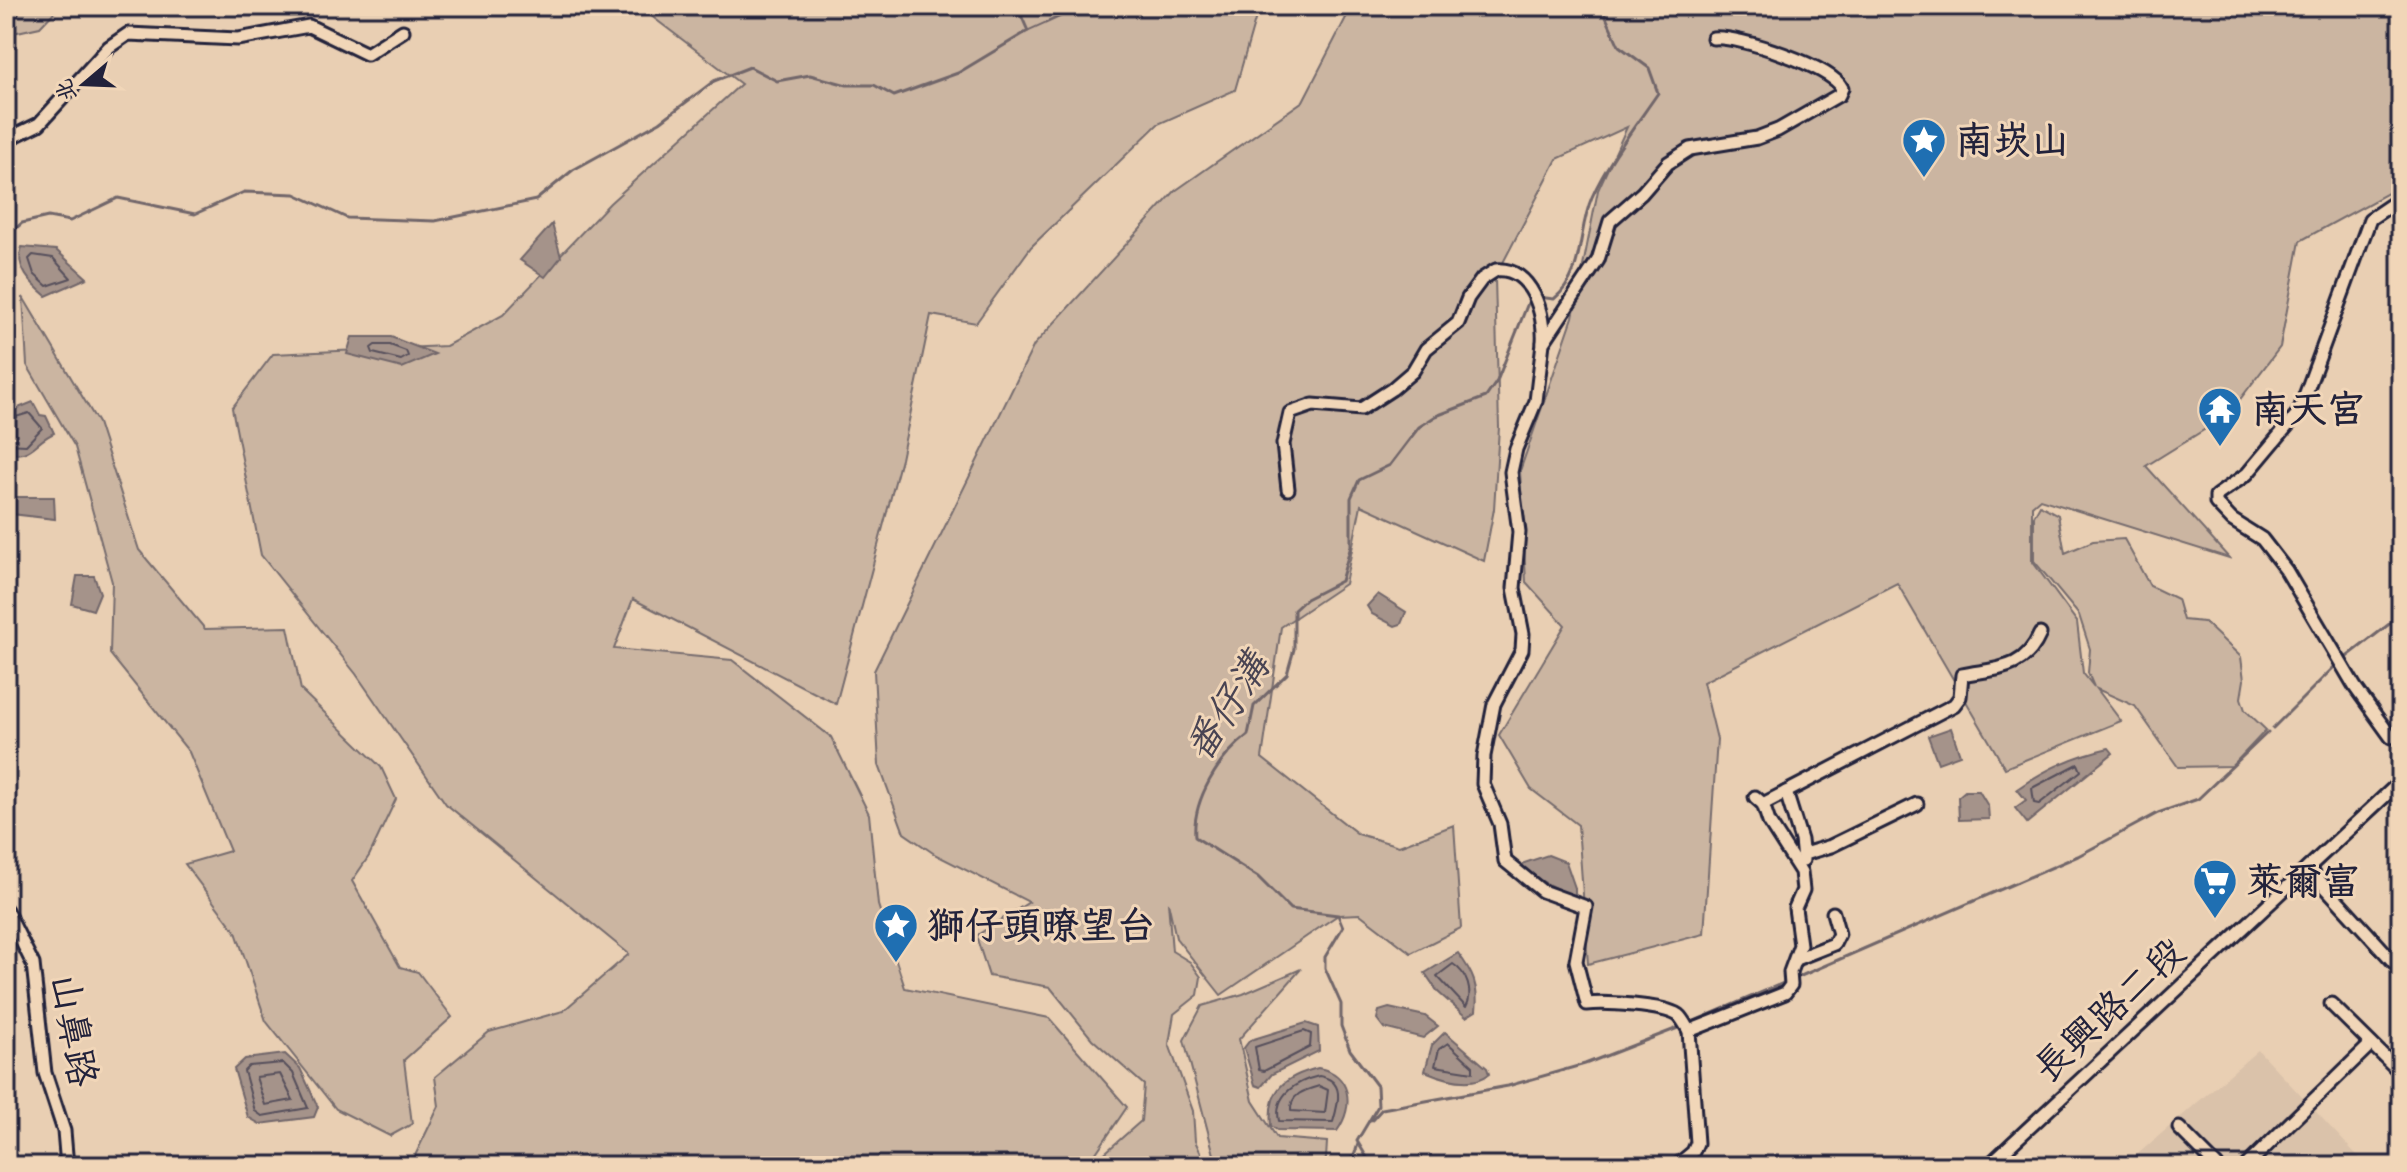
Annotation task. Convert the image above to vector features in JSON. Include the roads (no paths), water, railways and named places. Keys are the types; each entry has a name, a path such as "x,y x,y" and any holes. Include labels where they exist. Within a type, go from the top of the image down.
{"street":[{"path":"6,140 39,124 109,47 128,34 238,39 309,26 367,54 376,52 391,35 403,31"},
{"path":"1543,343 1598,260 1610,221 1681,153 1757,138 1778,130 1839,95 1842,88 1838,80 1828,73 1771,48 1726,37 1713,38"},
{"path":"2391,737 2355,687 2286,570 2262,539 2232,520 2216,503 2216,496 2247,474 2299,412 2370,219 2401,198"},
{"path":"1288,489 1283,444 1290,413 1313,405 1361,409 1392,389 1413,371 1426,349 1458,323 1468,298 1482,279 1496,270 1509,271 1531,289 1545,319 1543,343 1536,401 1516,449 1511,472 1519,532 1514,588 1523,634 1522,650 1494,704 1484,756 1483,784 1500,824 1505,861 1542,891 1586,907 1576,961 1587,1004 1601,1002 1662,1010 1678,1015 1689,1031 1697,1143 1693,1152 1676,1166"},
{"path":"1689,1031 1785,993 1791,985 1790,972 1800,945 1795,908 1803,890 1799,868 1769,822 1759,800 1786,792 1954,705 1960,697 1962,675 2005,668 2032,653 2040,634"},
{"name":"長興路二段","path":"1988,1166 2401,781"},
{"path":"1786,792 1804,854 1799,868"},
{"path":"1804,854 1831,846 1917,804"},
{"path":"2308,868 2401,970"},
{"name":"山鼻路","path":"6,910 33,964 45,1073 64,1131 67,1166"},
{"path":"1796,959 1834,944 1839,934 1833,913"},
{"path":"2331,1004 2401,1073"},
{"path":"2246,1166 2371,1044"},
{"path":"2179,1128 2217,1166"}],"water":[{"path":"552,224 561,257 545,277 520,260"},
{"path":"22,247 56,250 87,278 46,296 22,269"},
{"path":"352,337 391,337 435,354 402,368 347,354"},
{"path":"33,402 40,415 46,416 54,433 21,454 6,451 6,413"},
{"path":"14,497 54,497 55,519 12,514"},
{"path":"77,576 94,576 100,593 93,610 72,604"},
{"path":"1378,594 1406,612 1401,624 1395,626 1372,614 1367,606"},
{"path":"1951,728 1960,755 1938,763 1928,736"},
{"path":"2109,748 2113,753 2027,823 2015,808 2026,800 2017,789 2061,764"},
{"path":"1965,791 1979,791 1988,806 1989,819 1959,820 1958,797"},
{"path":"1548,855 1566,862 1575,888 1575,898 1520,870 1524,863"},
{"path":"1458,953 1471,974 1477,994 1476,1011 1466,1017 1438,992 1425,973"},
{"path":"1389,1008 1425,1016 1438,1026 1423,1038 1384,1028 1377,1019 1379,1011"},
{"path":"1306,1023 1318,1027 1319,1051 1272,1074 1261,1087 1255,1085 1244,1048 1250,1040"},
{"path":"1445,1032 1487,1068 1489,1074 1466,1081 1425,1071 1432,1045"},
{"path":"285,1054 300,1068 318,1107 314,1117 260,1124 248,1117 234,1069 245,1059"},
{"path":"1318,1068 1337,1076 1347,1092 1346,1111 1337,1131 1277,1130 1271,1126 1272,1102 1281,1086 1297,1075"}],"waterway":[{"path":"1017,6 1028,31"},
{"path":"6,237 22,223 48,217 70,221 118,198 195,214 244,192 295,194 347,218 435,221 536,200 573,170 660,122 714,81 750,67 777,81 810,75 847,85 874,85 894,96 958,73 1028,31 1083,6"},
{"name":"番仔溝","path":"1538,297 1554,299 1564,289 1576,265 1592,197 1614,157 1658,93 1649,68 1619,46 1601,6"},
{"name":"番仔溝","path":"1372,1166 1357,1141 1378,1106 1377,1086 1350,1050 1341,1026 1341,1004 1325,968 1325,957 1343,927 1338,915 1290,909 1258,877 1195,837 1195,823 1210,780 1227,755 1248,735 1254,706 1287,674 1294,649 1294,610 1306,599 1341,581 1351,546 1351,498 1359,480 1390,465 1419,427 1436,416 1486,397 1497,381 1530,298"},
{"path":"2344,659 2401,615"},
{"path":"2273,728 2334,667"},
{"path":"1794,979 2078,856 2158,813 2198,799 2268,732"},
{"path":"1690,1023 1786,982"},
{"path":"1372,1120 1382,1109 1508,1086 1585,1064 1683,1026"},
{"path":"1341,1166 1354,1156 1358,1144"}],"place":[{"name":"南崁山","path":"1924,179"},
{"name":"南天宮","path":"2220,448"},
{"name":"萊爾富","path":"2215,920"},
{"name":"獅仔頭暸望台","path":"896,964"}]}
